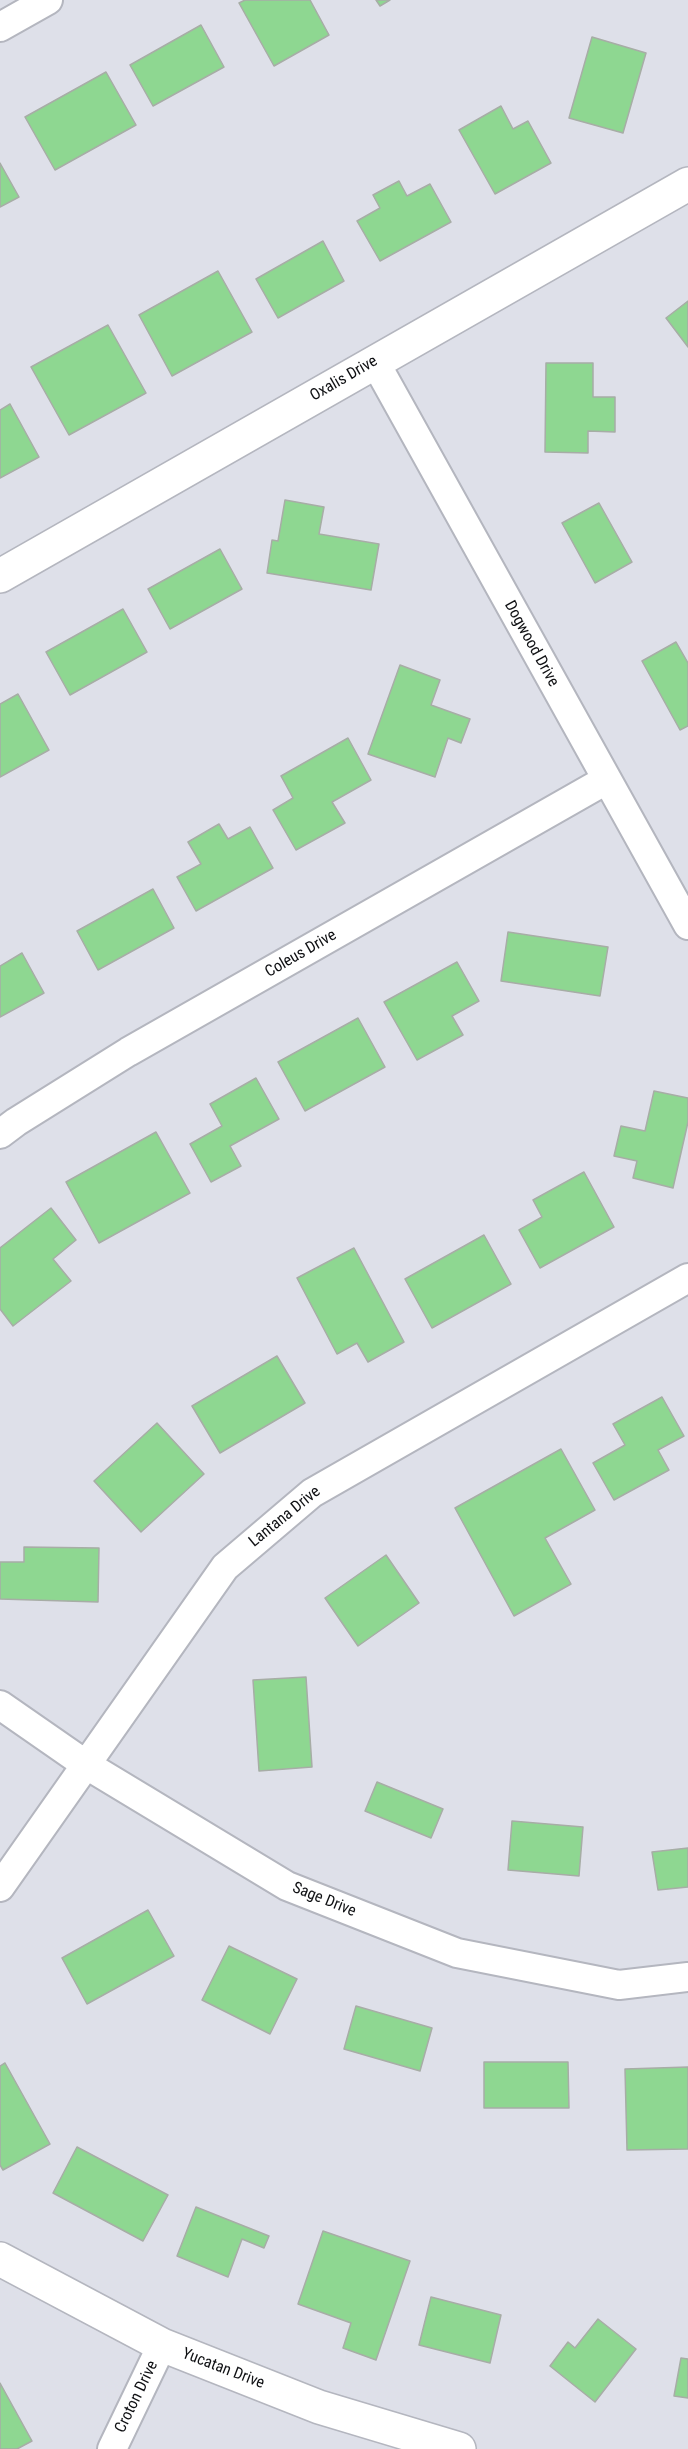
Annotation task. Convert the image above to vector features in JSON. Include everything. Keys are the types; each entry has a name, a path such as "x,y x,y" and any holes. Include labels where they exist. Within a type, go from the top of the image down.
{"street":[{"path":"0,27 48,0"},
{"name":"Oxalis Drive","path":"0,576 688,184"},
{"name":"Dogwood Drive","path":"375,362 688,925"},
{"name":"Coleus Drive","path":"0,1134 128,1052 606,780"},
{"name":"Lantana Drive","path":"0,1887 225,1567 312,1492 688,1278"},
{"name":"Sage Drive","path":"0,1706 85,1764 287,1886 457,1953 619,1985 688,1977"},
{"name":"Yucatan Drive","path":"0,2259 162,2346 319,2407 459,2449"},
{"name":"Croton Drive","path":"112,2449 162,2346"}],"building":[{"path":"245,0 310,0 329,35 274,66 239,3"},
{"path":"376,0 390,0 380,6"},
{"path":"201,25 224,67 153,106 130,65"},
{"path":"592,37 646,53 623,133 569,118"},
{"path":"106,72 136,125 55,170 25,117"},
{"path":"501,106 513,129 528,121 551,163 495,194 459,130"},
{"path":"0,163 19,197 0,207"},
{"path":"399,181 407,196 430,184 451,222 380,261 357,221 380,208 373,195"},
{"path":"323,241 344,281 278,318 256,279"},
{"path":"218,271 252,332 172,376 139,315"},
{"path":"688,301 688,347 666,318"},
{"path":"108,325 146,393 69,435 31,367"},
{"path":"546,363 593,363 593,397 615,397 615,432 588,431 588,453 545,452"},
{"path":"10,404 39,457 0,478 0,410"},
{"path":"285,500 324,507 319,534 379,544 371,590 267,573 272,540 278,541"},
{"path":"599,503 632,562 595,583 562,523"},
{"path":"220,549 242,589 170,629 148,589"},
{"path":"123,609 147,652 70,695 46,652"},
{"path":"676,642 688,663 688,726 680,730 642,661"},
{"path":"400,665 440,680 431,705 470,719 461,743 448,738 435,777 368,754"},
{"path":"18,694 49,750 0,777 0,704"},
{"path":"348,738 371,780 332,802 345,823 296,850 273,810 293,798 281,776"},
{"path":"219,824 228,839 250,827 273,868 196,911 177,877 201,864 188,842"},
{"path":"153,889 174,928 98,970 77,931"},
{"path":"508,932 608,947 600,996 501,981"},
{"path":"22,953 44,993 0,1017 0,966"},
{"path":"457,962 479,1001 452,1016 463,1035 417,1060 384,1002"},
{"path":"358,1018 385,1067 305,1111 278,1062"},
{"path":"256,1078 279,1119 230,1146 241,1166 211,1182 190,1144 222,1126 210,1104"},
{"path":"654,1091 688,1098 688,1122 673,1188 633,1178 637,1161 614,1156 621,1126 645,1131"},
{"path":"156,1132 190,1193 99,1243 66,1182"},
{"path":"584,1172 614,1227 540,1268 519,1230 542,1217 533,1200"},
{"path":"51,1208 76,1240 53,1259 71,1281 13,1326 0,1309 0,1248"},
{"path":"484,1235 511,1284 432,1328 405,1279"},
{"path":"354,1248 404,1342 368,1362 357,1343 337,1354 297,1278"},
{"path":"277,1356 305,1403 220,1453 192,1406"},
{"path":"662,1397 684,1436 658,1450 669,1470 614,1500 593,1463 625,1445 613,1424"},
{"path":"157,1423 204,1474 141,1532 94,1481"},
{"path":"561,1449 595,1510 545,1538 571,1584 514,1616 455,1508"},
{"path":"24,1547 99,1548 98,1602 0,1599 0,1562 24,1562"},
{"path":"386,1555 419,1603 358,1646 325,1598"},
{"path":"306,1677 312,1767 259,1771 253,1680"},
{"path":"377,1782 443,1809 431,1838 365,1811"},
{"path":"512,1821 583,1827 579,1876 508,1870"},
{"path":"688,1848 688,1887 658,1890 652,1852"},
{"path":"148,1910 174,1956 87,2004 62,1958"},
{"path":"229,1946 297,1979 270,2034 202,2000"},
{"path":"356,2006 432,2028 420,2071 344,2049"},
{"path":"484,2062 568,2062 569,2108 484,2108"},
{"path":"5,2063 50,2144 3,2170 0,2165 0,2066"},
{"path":"688,2067 688,2149 627,2150 625,2069"},
{"path":"77,2147 168,2195 143,2241 53,2193"},
{"path":"196,2207 269,2236 264,2248 242,2239 228,2277 177,2256"},
{"path":"323,2231 410,2261 376,2360 343,2348 351,2323 298,2304"},
{"path":"431,2297 501,2315 490,2363 419,2345"},
{"path":"598,2319 636,2349 595,2402 550,2366 568,2342 575,2348"},
{"path":"681,2358 688,2359 688,2398 674,2396"},
{"path":"0,2383 32,2441 17,2449 0,2449"}]}
